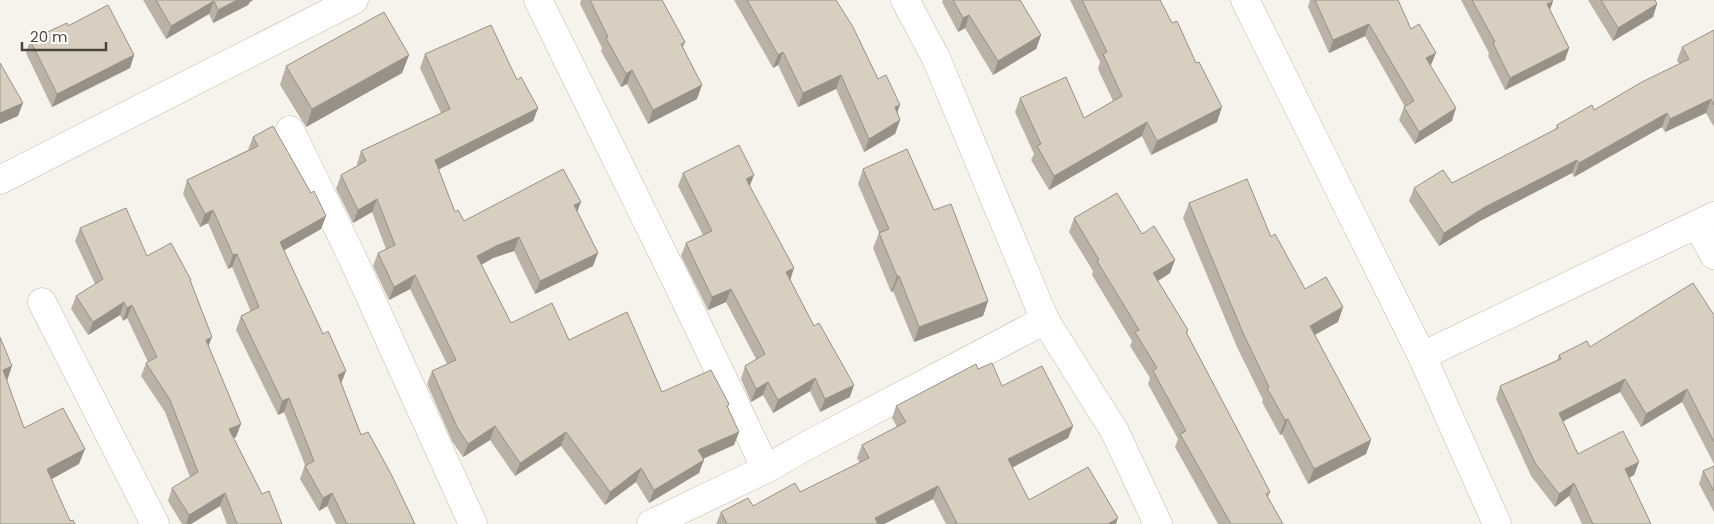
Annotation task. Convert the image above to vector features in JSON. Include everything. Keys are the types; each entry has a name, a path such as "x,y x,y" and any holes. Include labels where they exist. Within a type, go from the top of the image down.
{"street":[{"path":"0,180 354,0"},
{"path":"538,0 671,269 766,469"},
{"path":"905,0 936,58 1045,320 1115,432 1158,524"},
{"path":"1245,0 1422,356 1497,524"},
{"path":"290,130 352,257 473,524"},
{"path":"1422,356 1706,220 1714,255"},
{"path":"42,302 156,524"},
{"path":"651,524 766,469 1045,320"}],"building":[{"path":"156,0 237,0 218,10 214,1 171,26"},
{"path":"590,0 662,0 685,42 681,44 702,85 653,110 632,70 626,74 606,38 608,37"},
{"path":"747,0 836,0 853,27 878,79 886,75 900,105 895,107 900,120 869,139 841,75 803,93 783,52 778,55"},
{"path":"953,0 1020,0 1041,35 998,61 969,15 963,18"},
{"path":"1082,0 1160,0 1172,23 1177,21 1196,63 1199,62 1222,107 1157,141 1147,122 1054,176 1037,146 1041,144 1020,98 1066,77 1084,118 1122,96 1103,54 1107,52"},
{"path":"1315,0 1398,0 1411,29 1419,24 1436,53 1426,58 1456,108 1419,132 1404,107 1414,101 1369,24 1333,40"},
{"path":"1472,0 1552,0 1547,4 1569,48 1510,78 1493,43 1495,42"},
{"path":"1601,0 1655,0 1657,4 1618,28"},
{"path":"108,5 134,55 57,94 30,40 67,23 68,26"},
{"path":"384,12 409,55 312,109 286,66"},
{"path":"491,25 517,80 521,77 538,108 435,160 455,212 458,210 464,221 563,169 581,202 574,205 598,253 540,281 519,237 477,256 511,323 552,303 569,340 627,312 662,392 711,370 729,404 727,406 739,432 698,450 704,460 654,490 641,468 610,492 566,432 520,463 495,426 468,444 457,427 432,371 456,360 415,275 394,287 378,253 395,245 377,199 358,210 341,175 366,161 361,151 450,109 425,54"},
{"path":"1714,30 1714,105 1711,99 1670,119 1667,113 1579,163 1577,160 1485,207 1444,233 1414,188 1443,170 1452,183 1558,128 1557,125 1592,105 1594,110 1642,82 1689,59 1682,47"},
{"path":"0,63 23,103 0,113"},
{"path":"273,126 311,193 314,191 326,216 280,242 323,334 328,331 346,371 338,375 361,435 368,432 415,524 347,524 332,493 323,498 305,466 314,461 289,398 282,401 241,316 259,307 237,254 233,255 213,210 205,214 187,180 258,146 253,137"},
{"path":"739,145 754,175 746,179 794,268 786,272 814,326 819,323 854,385 825,399 815,378 778,400 768,382 756,389 745,366 765,354 731,289 712,297 686,243 712,231 683,173"},
{"path":"907,149 934,210 951,204 988,301 919,327 899,276 897,276 879,233 889,229 863,169"},
{"path":"1247,179 1271,237 1275,234 1305,289 1326,277 1343,307 1310,326 1371,440 1314,469 1288,419 1285,420 1267,388 1269,387 1243,333 1189,203"},
{"path":"1117,193 1142,234 1154,226 1175,260 1153,273 1188,330 1186,332 1270,492 1266,494 1283,524 1231,524 1180,434 1186,431 1153,371 1157,368 1135,332 1139,330 1097,261 1099,260 1074,218"},
{"path":"126,208 147,256 171,243 191,280 212,337 206,340 241,424 229,429 262,494 269,491 282,524 237,524 225,493 189,515 172,488 198,472 170,400 146,363 157,357 132,305 127,308 124,302 93,322 76,296 103,279 80,228"},
{"path":"1693,283 1714,315 1714,442 1687,389 1646,414 1625,379 1559,413 1578,454 1623,431 1639,462 1625,469 1651,524 1593,524 1574,483 1559,494 1535,463 1500,386 1561,359 1559,355 1587,341 1590,347"},
{"path":"0,337 12,366 3,370 24,428 63,408 85,449 47,469 70,521 73,520 75,524 0,524"},
{"path":"992,363 1002,386 1042,366 1073,426 1008,459 1029,500 1088,467 1118,518 1108,524 955,524 957,523 938,486 875,518 878,524 727,524 721,512 748,498 753,506 795,483 800,492 869,458 862,445 906,422 896,406 976,364 978,369"},
{"path":"1714,466 1714,491 1703,471"}]}
